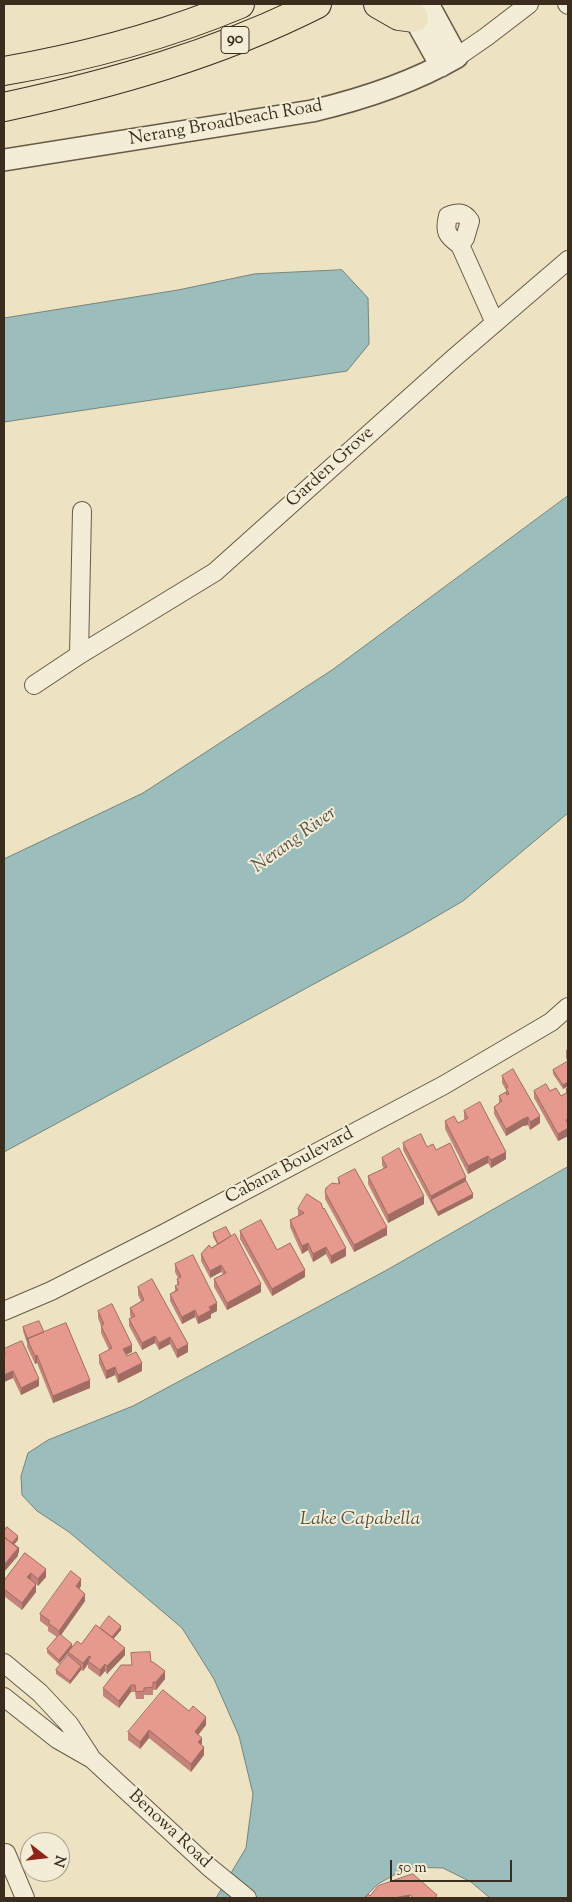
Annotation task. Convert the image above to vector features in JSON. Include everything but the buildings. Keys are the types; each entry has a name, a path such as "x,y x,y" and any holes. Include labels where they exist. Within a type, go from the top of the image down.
{"main road":[{"name":"90","path":"4,71 122,46 240,4"},
{"name":"90","path":"4,107 97,86 204,52 252,34 317,4"},
{"path":"378,4 399,16 416,8"}],"street":[{"name":"Nerang Broadbeach Road","path":"4,160 347,103 384,91 449,61 486,37 529,4"},
{"path":"416,8 449,61"},
{"path":"460,245 495,323"},
{"name":"Garden Grove","path":"34,685 214,572 568,260"},
{"path":"79,655 82,511"},
{"name":"Cabana Boulevard","path":"4,1311 51,1291 148,1242 444,1085 551,1022 568,1007"},
{"name":"Benowa Road","path":"4,1663 40,1694 69,1724 92,1759"},
{"name":"Benowa Road","path":"5,1699 58,1739 92,1759 209,1867 247,1898"},
{"path":"6,1853 25,1898"}],"water":[{"path":"342,270 368,298 369,344 347,371 4,422 4,318 178,290 254,274"},
{"name":"Nerang River","path":"568,496 568,813 463,901 408,933 4,1152 4,859 143,793 332,670"},
{"name":"Lake Capabella","path":"568,1167 568,1898 490,1898 471,1882 443,1868 408,1867 378,1884 364,1898 216,1898 246,1848 253,1794 239,1736 214,1679 182,1628 69,1532 37,1511 22,1495 21,1476 28,1453 48,1440 133,1406 385,1271"}]}
